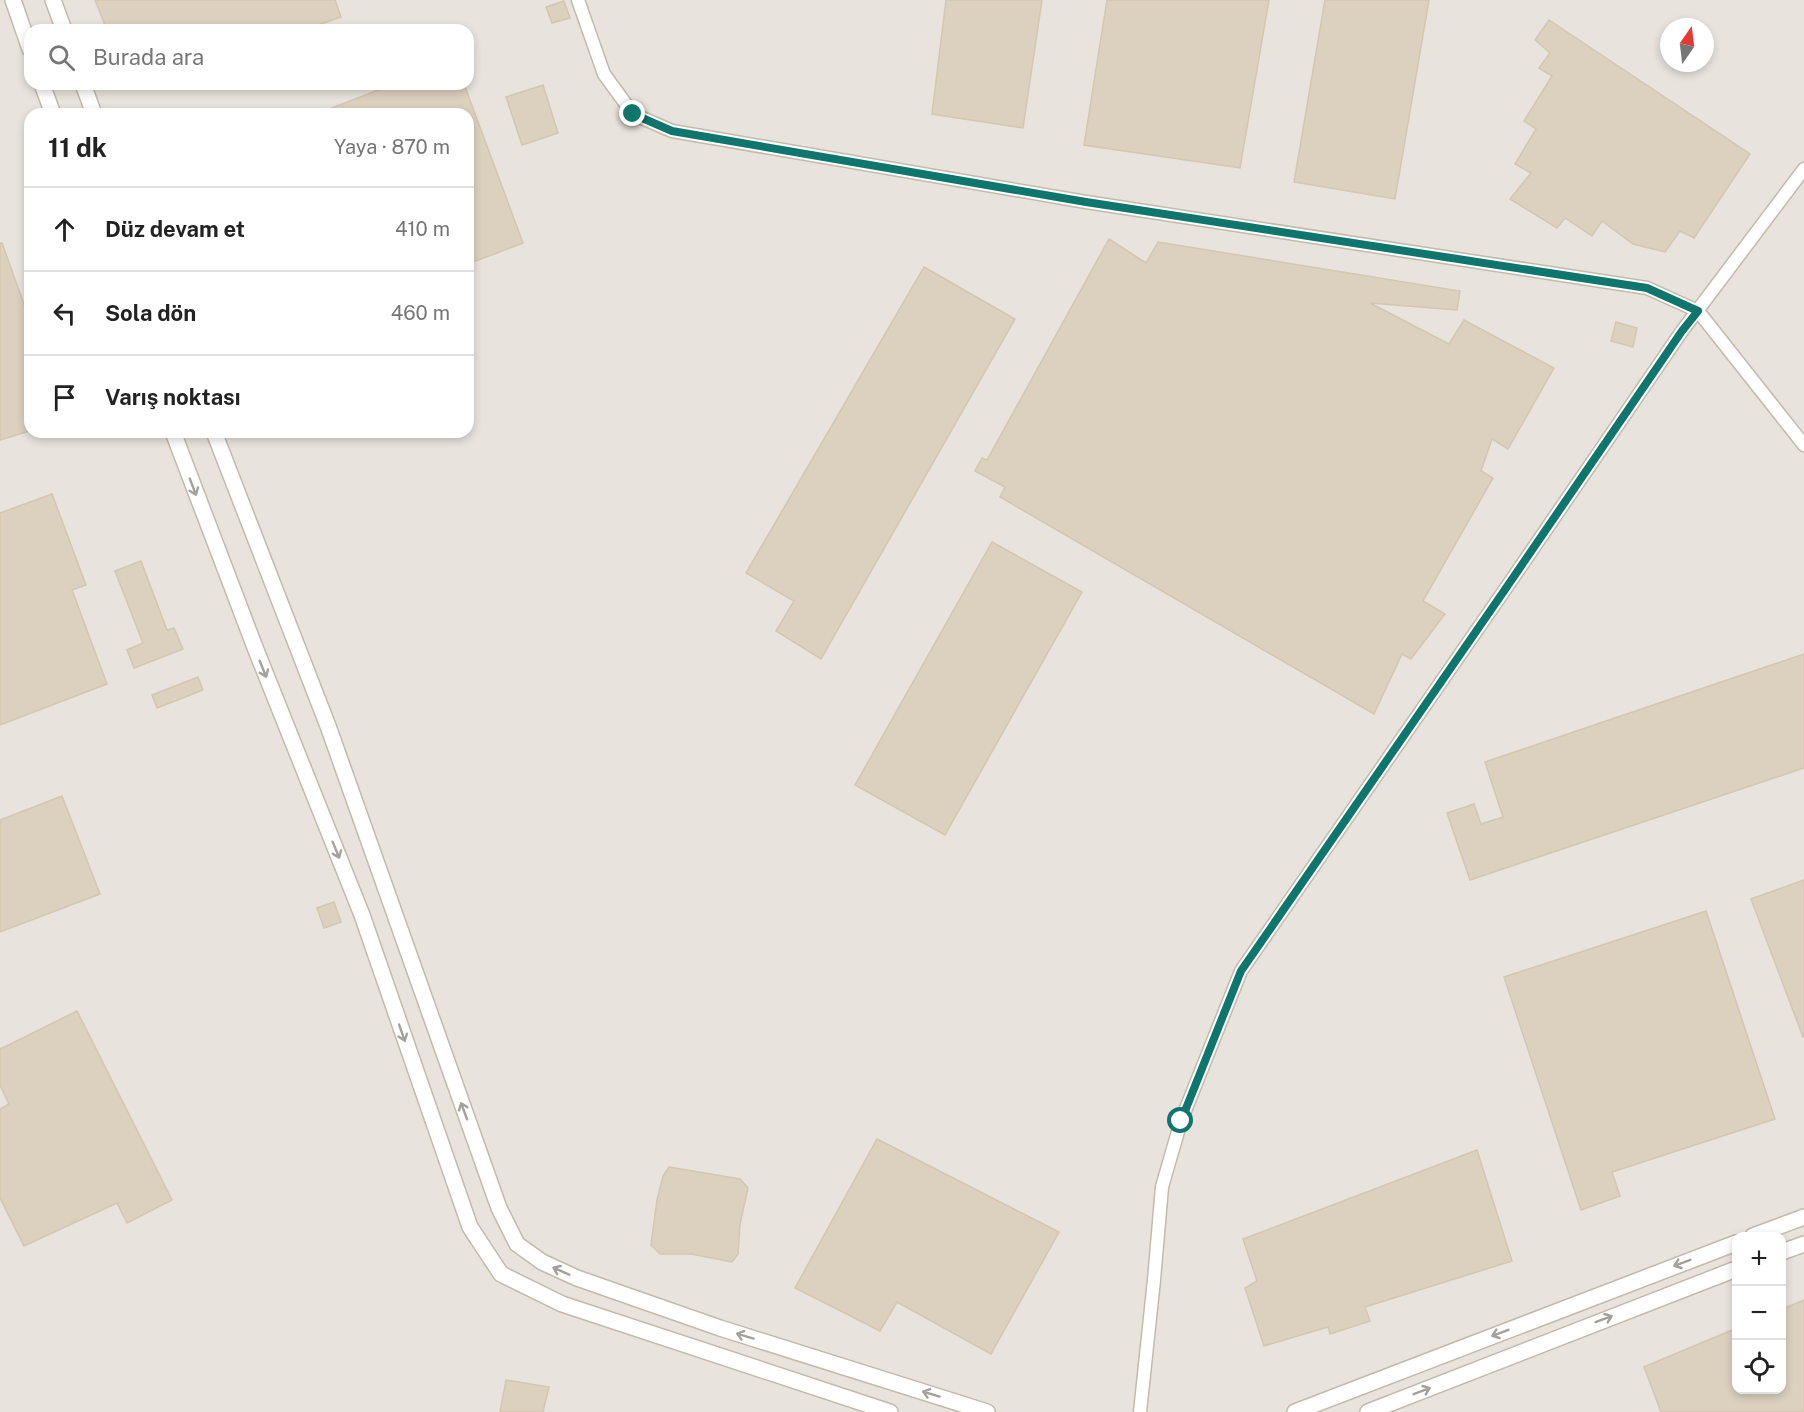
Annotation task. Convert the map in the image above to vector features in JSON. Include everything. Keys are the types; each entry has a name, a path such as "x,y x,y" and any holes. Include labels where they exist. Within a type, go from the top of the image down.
{"street":[{"path":"13,0 24,32"},
{"path":"53,0 62,24"},
{"path":"578,0 604,74 615,90 633,114 672,131 1086,202 1647,288 1698,311 1804,445"},
{"path":"44,90 51,108"},
{"path":"85,90 92,108"},
{"path":"1140,1412 1162,1187 1181,1121 1241,971 1682,331 1804,169"},
{"path":"175,438 256,650 362,915 470,1227 501,1274 562,1304 890,1412"},
{"path":"216,438 328,726 499,1208 517,1244 542,1262 577,1278 720,1328 987,1412"},
{"path":"1764,1232 1804,1217"},
{"path":"1786,1251 1804,1244"},
{"path":"1295,1412 1732,1245"},
{"path":"1368,1412 1732,1271"}],"shaded area":[{"path":"0,0 1804,0 1804,1412 0,1412"}],"building":[{"path":"95,0 335,0 341,17 321,24 105,24"},
{"path":"946,0 1042,0 1023,128 932,114"},
{"path":"1107,0 1269,0 1240,168 1084,145"},
{"path":"1325,0 1429,0 1395,199 1294,182"},
{"path":"564,1 570,18 552,23 546,7"},
{"path":"1549,20 1750,154 1694,238 1680,231 1665,252 1633,244 1602,221 1592,236 1565,218 1557,228 1510,199 1531,173 1515,164 1536,129 1524,121 1552,76 1539,68 1550,53 1535,40"},
{"path":"543,85 558,133 522,145 506,97"},
{"path":"378,90 466,90 473,108 332,108"},
{"path":"474,111 523,243 474,262"},
{"path":"1109,239 1146,263 1158,242 1460,291 1457,310 1370,303 1449,344 1464,320 1554,368 1508,449 1492,439 1481,471 1493,478 1423,601 1445,614 1411,659 1402,654 1374,714 1000,497 1005,487 975,471 982,458 987,460"},
{"path":"0,243 2,243 24,304 24,433 0,440"},
{"path":"924,267 1015,319 821,659 776,631 794,601 746,573"},
{"path":"1616,322 1637,328 1633,347 1611,341"},
{"path":"52,494 86,585 72,590 107,684 0,725 0,513"},
{"path":"992,542 1082,592 945,835 855,785"},
{"path":"141,561 167,630 174,628 183,649 134,668 127,650 143,643 115,571"},
{"path":"1804,654 1804,768 1470,880 1447,813 1474,804 1481,824 1503,817 1485,762"},
{"path":"198,677 203,690 157,708 152,695"},
{"path":"62,796 100,894 0,932 0,820"},
{"path":"1804,880 1804,1037 1803,1037 1751,899"},
{"path":"334,902 341,922 324,928 317,908"},
{"path":"1706,911 1775,1119 1612,1172 1620,1196 1581,1210 1504,977"},
{"path":"77,1011 172,1200 127,1223 117,1203 24,1246 0,1198 0,1109 9,1104 0,1085 0,1049"},
{"path":"877,1139 1059,1232 991,1354 897,1302 880,1331 795,1288"},
{"path":"1477,1150 1512,1261 1365,1307 1370,1321 1330,1334 1328,1327 1264,1346 1245,1288 1257,1281 1243,1239"},
{"path":"669,1167 740,1179 748,1188 740,1224 738,1254 732,1262 691,1254 660,1254 651,1245 657,1200 663,1176"},
{"path":"1804,1300 1804,1412 1661,1412 1644,1367 1732,1330 1732,1394 1786,1394 1786,1307"},
{"path":"506,1380 549,1387 543,1412 500,1412"}],"route":[{"path":"633,114 672,131 1086,202 1647,288 1698,311 1241,971 1181,1121"}]}
